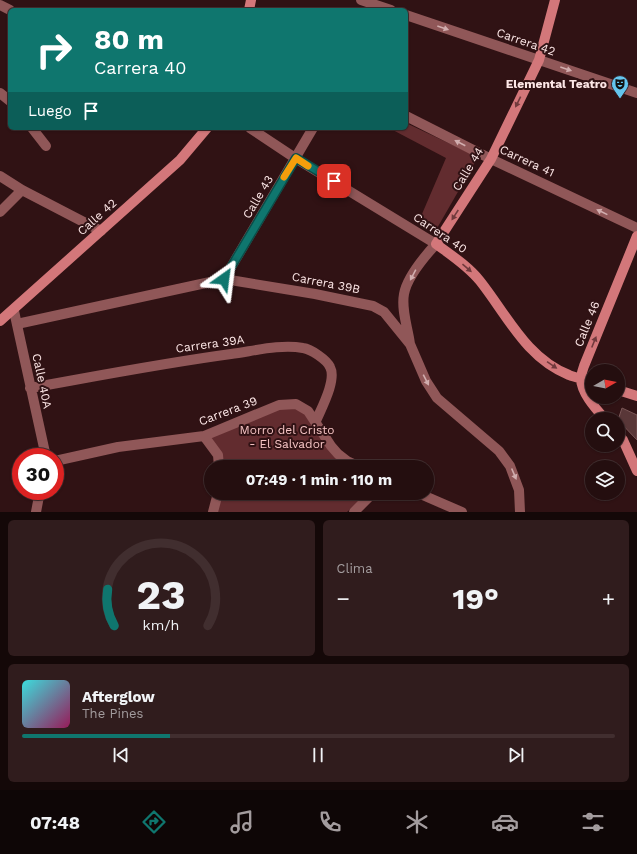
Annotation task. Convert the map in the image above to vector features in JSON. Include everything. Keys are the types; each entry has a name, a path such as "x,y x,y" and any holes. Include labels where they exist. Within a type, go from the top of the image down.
{"street":[{"path":"361,0 384,8"},
{"name":"Calle 44","path":"410,344 404,308 404,293 416,268 436,244 491,159 539,60 555,0"},
{"name":"Carrera 42","path":"408,16 637,93"},
{"path":"0,93 8,99"},
{"name":"Carrera 41","path":"408,117 491,159 637,228"},
{"path":"34,130 46,146"},
{"name":"Calle 42","path":"0,322 180,160 205,130"},
{"name":"Carrera 40","path":"253,130 436,244 469,269 480,281 514,330 526,344 552,367 569,376 585,379"},
{"name":"Calle 43","path":"224,279 312,130"},
{"path":"0,176 22,190 101,231"},
{"path":"0,212 22,190"},
{"name":"Calle 46","path":"581,378 587,358 637,236"},
{"name":"Carrera 39B","path":"17,324 224,279 315,294 373,306 384,312 410,344 426,381 437,398 499,450 510,466 519,490 520,512"},
{"name":"Calle 40A","path":"14,311 44,448"},
{"name":"Carrera 39A","path":"30,388 188,360 288,346 306,348 316,353 330,367 332,377 316,421"},
{"path":"581,378 584,390 599,412"},
{"path":"625,392 637,396"},
{"name":"Carrera 39","path":"64,459 118,447 204,436 279,405 296,404 308,411 331,446 346,460"},
{"path":"204,436 218,455 218,460"},
{"path":"625,444 637,471"},
{"path":"36,512 38,500"},
{"path":"213,512 216,500"},
{"path":"354,512 366,500"},
{"path":"432,500 455,511"}],"green space":[{"path":"408,124 478,157 436,230 419,221 446,158 393,130 408,130"},
{"name":"Morro del Cristo - El Salvador","path":"299,405 349,460 220,460 208,437 283,406"},
{"path":"220,500 360,500 347,512 216,512"}],"building":[{"path":"622,408 637,415 637,440 625,427 625,412 621,412"}],"slow traffic":[{"path":"284,177 296,158 308,166"}],"place":[{"name":"Elemental Teatro","path":"620,99"}],"route":[{"path":"224,279 296,158 334,181"}]}
